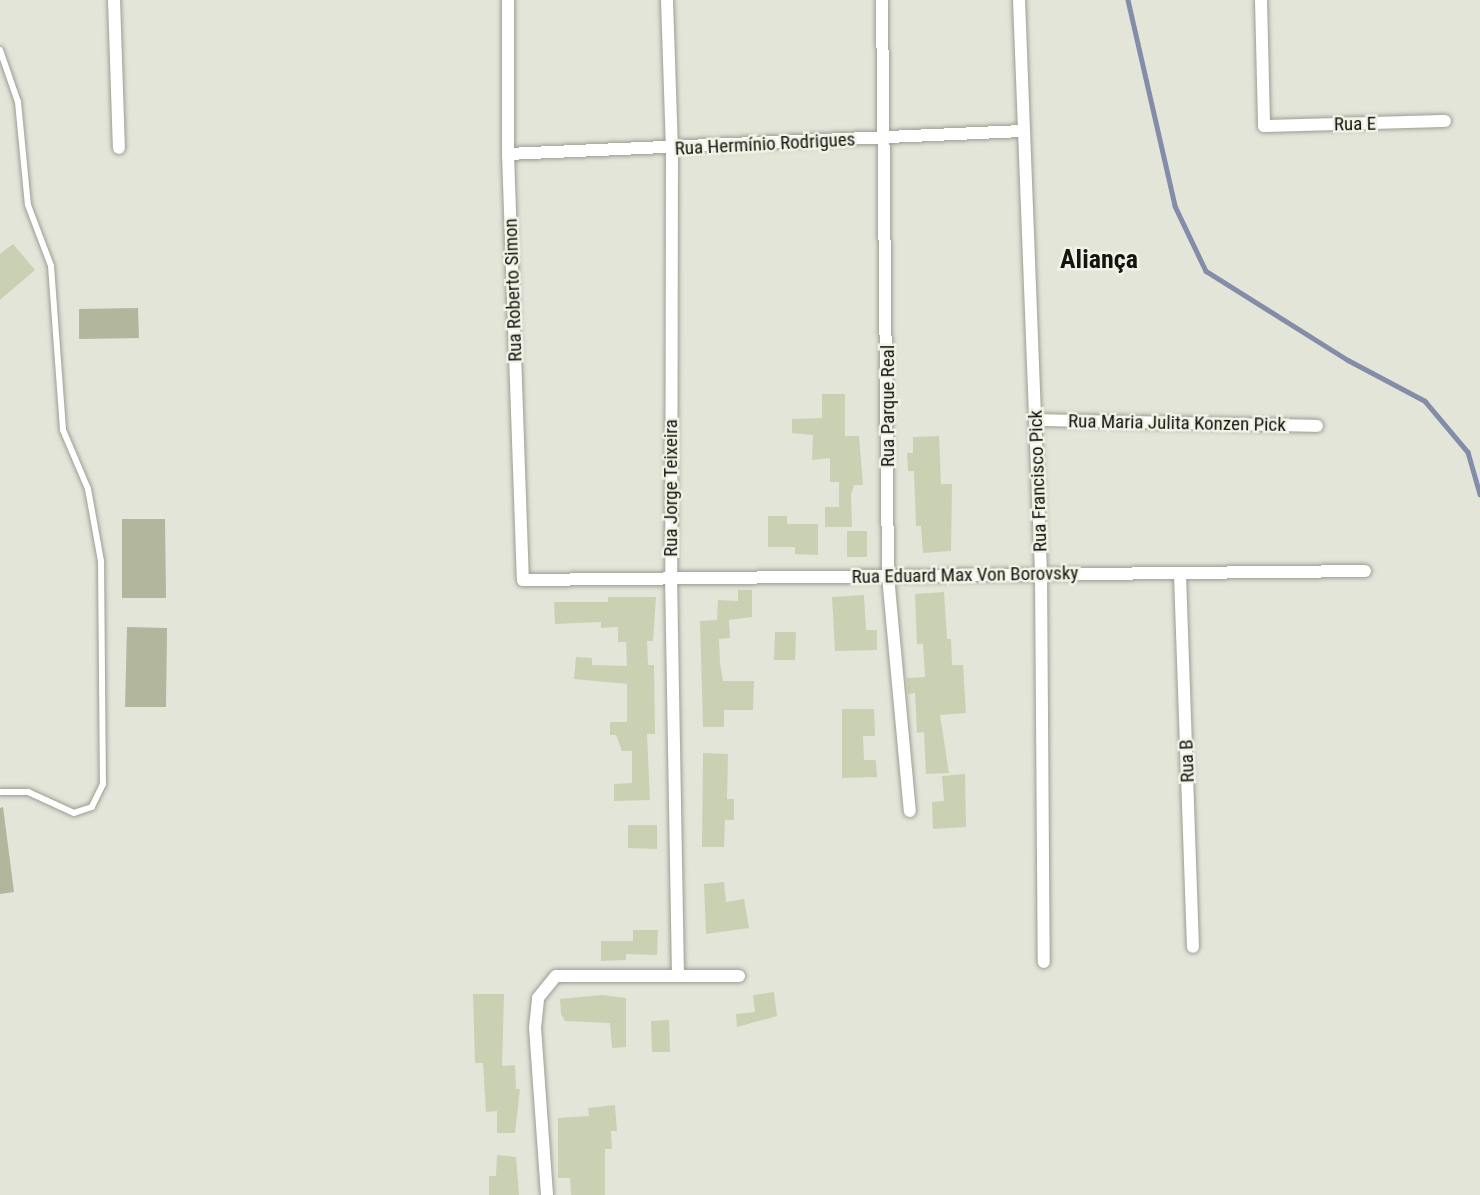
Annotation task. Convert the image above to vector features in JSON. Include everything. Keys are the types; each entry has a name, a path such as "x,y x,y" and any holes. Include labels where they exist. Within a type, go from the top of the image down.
{"street":[{"path":"114,0 120,148"},
{"name":"Rua Roberto Simon","path":"508,0 508,153 523,580"},
{"name":"Rua Jorge Teixeira","path":"667,0 672,149 671,575 678,976"},
{"name":"Rua Parque Real","path":"882,0 887,137 888,576 910,811"},
{"name":"Rua Francisco Pick","path":"1019,0 1041,573 1044,962"},
{"name":"Rua E","path":"1261,0 1264,126 1445,121"},
{"name":"Rua Hermínio Rodrigues","path":"508,153 672,149 1022,131"},
{"name":"Rua Maria Julita Konzen Pick","path":"1037,420 1317,426"},
{"name":"Rua Eduard Max Von Borovsky","path":"523,580 671,575 1180,575 1365,571"},
{"name":"Rua B","path":"1180,575 1193,947"},
{"path":"547,1195 535,1028 538,998 556,976 739,976"}],"lane":[{"path":"0,50 18,102 28,205 51,266 64,430 88,489 101,561 103,784 92,807 74,814 28,792 0,792"}],"green space":[{"path":"138,308 139,338 79,339 79,309"},
{"path":"122,519 165,519 166,598 122,598"},
{"path":"127,627 167,628 166,707 125,707"},
{"path":"3,807 14,892 0,894 0,808"}],"building":[{"path":"13,244 35,270 0,300 0,254"},
{"path":"822,394 845,394 845,436 859,436 863,485 854,485 851,494 852,527 825,527 825,507 839,507 839,482 830,482 830,458 812,460 813,435 792,433 792,419 822,418"},
{"path":"939,436 941,484 952,484 951,551 923,553 921,526 916,526 914,471 908,471 907,453 913,453 913,437"},
{"path":"768,516 787,516 787,524 818,524 818,555 795,554 795,547 768,547"},
{"path":"847,531 867,531 867,557 847,557"},
{"path":"738,590 752,590 752,617 729,620 730,638 719,639 720,663 723,681 754,681 753,710 724,710 724,727 703,727 700,621 717,620 718,600 738,601"},
{"path":"944,592 947,639 951,639 952,665 963,665 966,713 940,715 949,773 926,774 924,732 917,733 915,693 908,694 907,678 925,677 923,644 917,644 915,594"},
{"path":"864,595 866,630 877,630 877,650 835,651 832,597"},
{"path":"608,597 656,597 653,641 647,641 648,665 654,665 655,734 647,734 650,800 614,801 614,784 632,783 632,751 622,751 616,735 610,735 610,722 627,722 627,684 574,679 576,657 592,658 592,665 627,666 626,642 618,642 618,627 601,628 601,622 555,624 554,602 608,602"},
{"path":"775,632 796,632 795,660 774,660"},
{"path":"842,709 874,709 875,736 863,736 864,760 876,760 877,777 842,778"},
{"path":"703,753 728,754 727,799 734,799 734,820 725,820 724,847 702,847"},
{"path":"965,774 966,827 933,829 932,802 944,801 942,776"},
{"path":"628,825 657,825 657,849 628,848"},
{"path":"724,882 726,902 744,899 749,928 706,934 704,884"},
{"path":"633,930 658,930 657,955 626,954 626,960 601,961 601,941 633,941"},
{"path":"774,992 777,1016 737,1027 736,1014 755,1012 753,995"},
{"path":"473,994 504,994 502,1066 515,1065 516,1089 520,1089 515,1133 497,1133 497,1111 486,1112 483,1063 475,1063"},
{"path":"602,995 626,998 626,1047 612,1048 610,1023 565,1021 561,1014 560,999"},
{"path":"669,1020 670,1052 652,1052 651,1021"},
{"path":"615,1105 617,1131 611,1131 612,1149 605,1149 605,1195 571,1195 570,1178 558,1178 558,1118 589,1116 588,1108"},
{"path":"497,1155 516,1157 519,1195 489,1195 489,1176 496,1176"}],"waterway":[{"path":"1128,0 1175,206 1206,271 1348,360 1425,401 1468,452 1480,494"}],"district":[{"name":"Aliança","path":"1099,260"}]}
